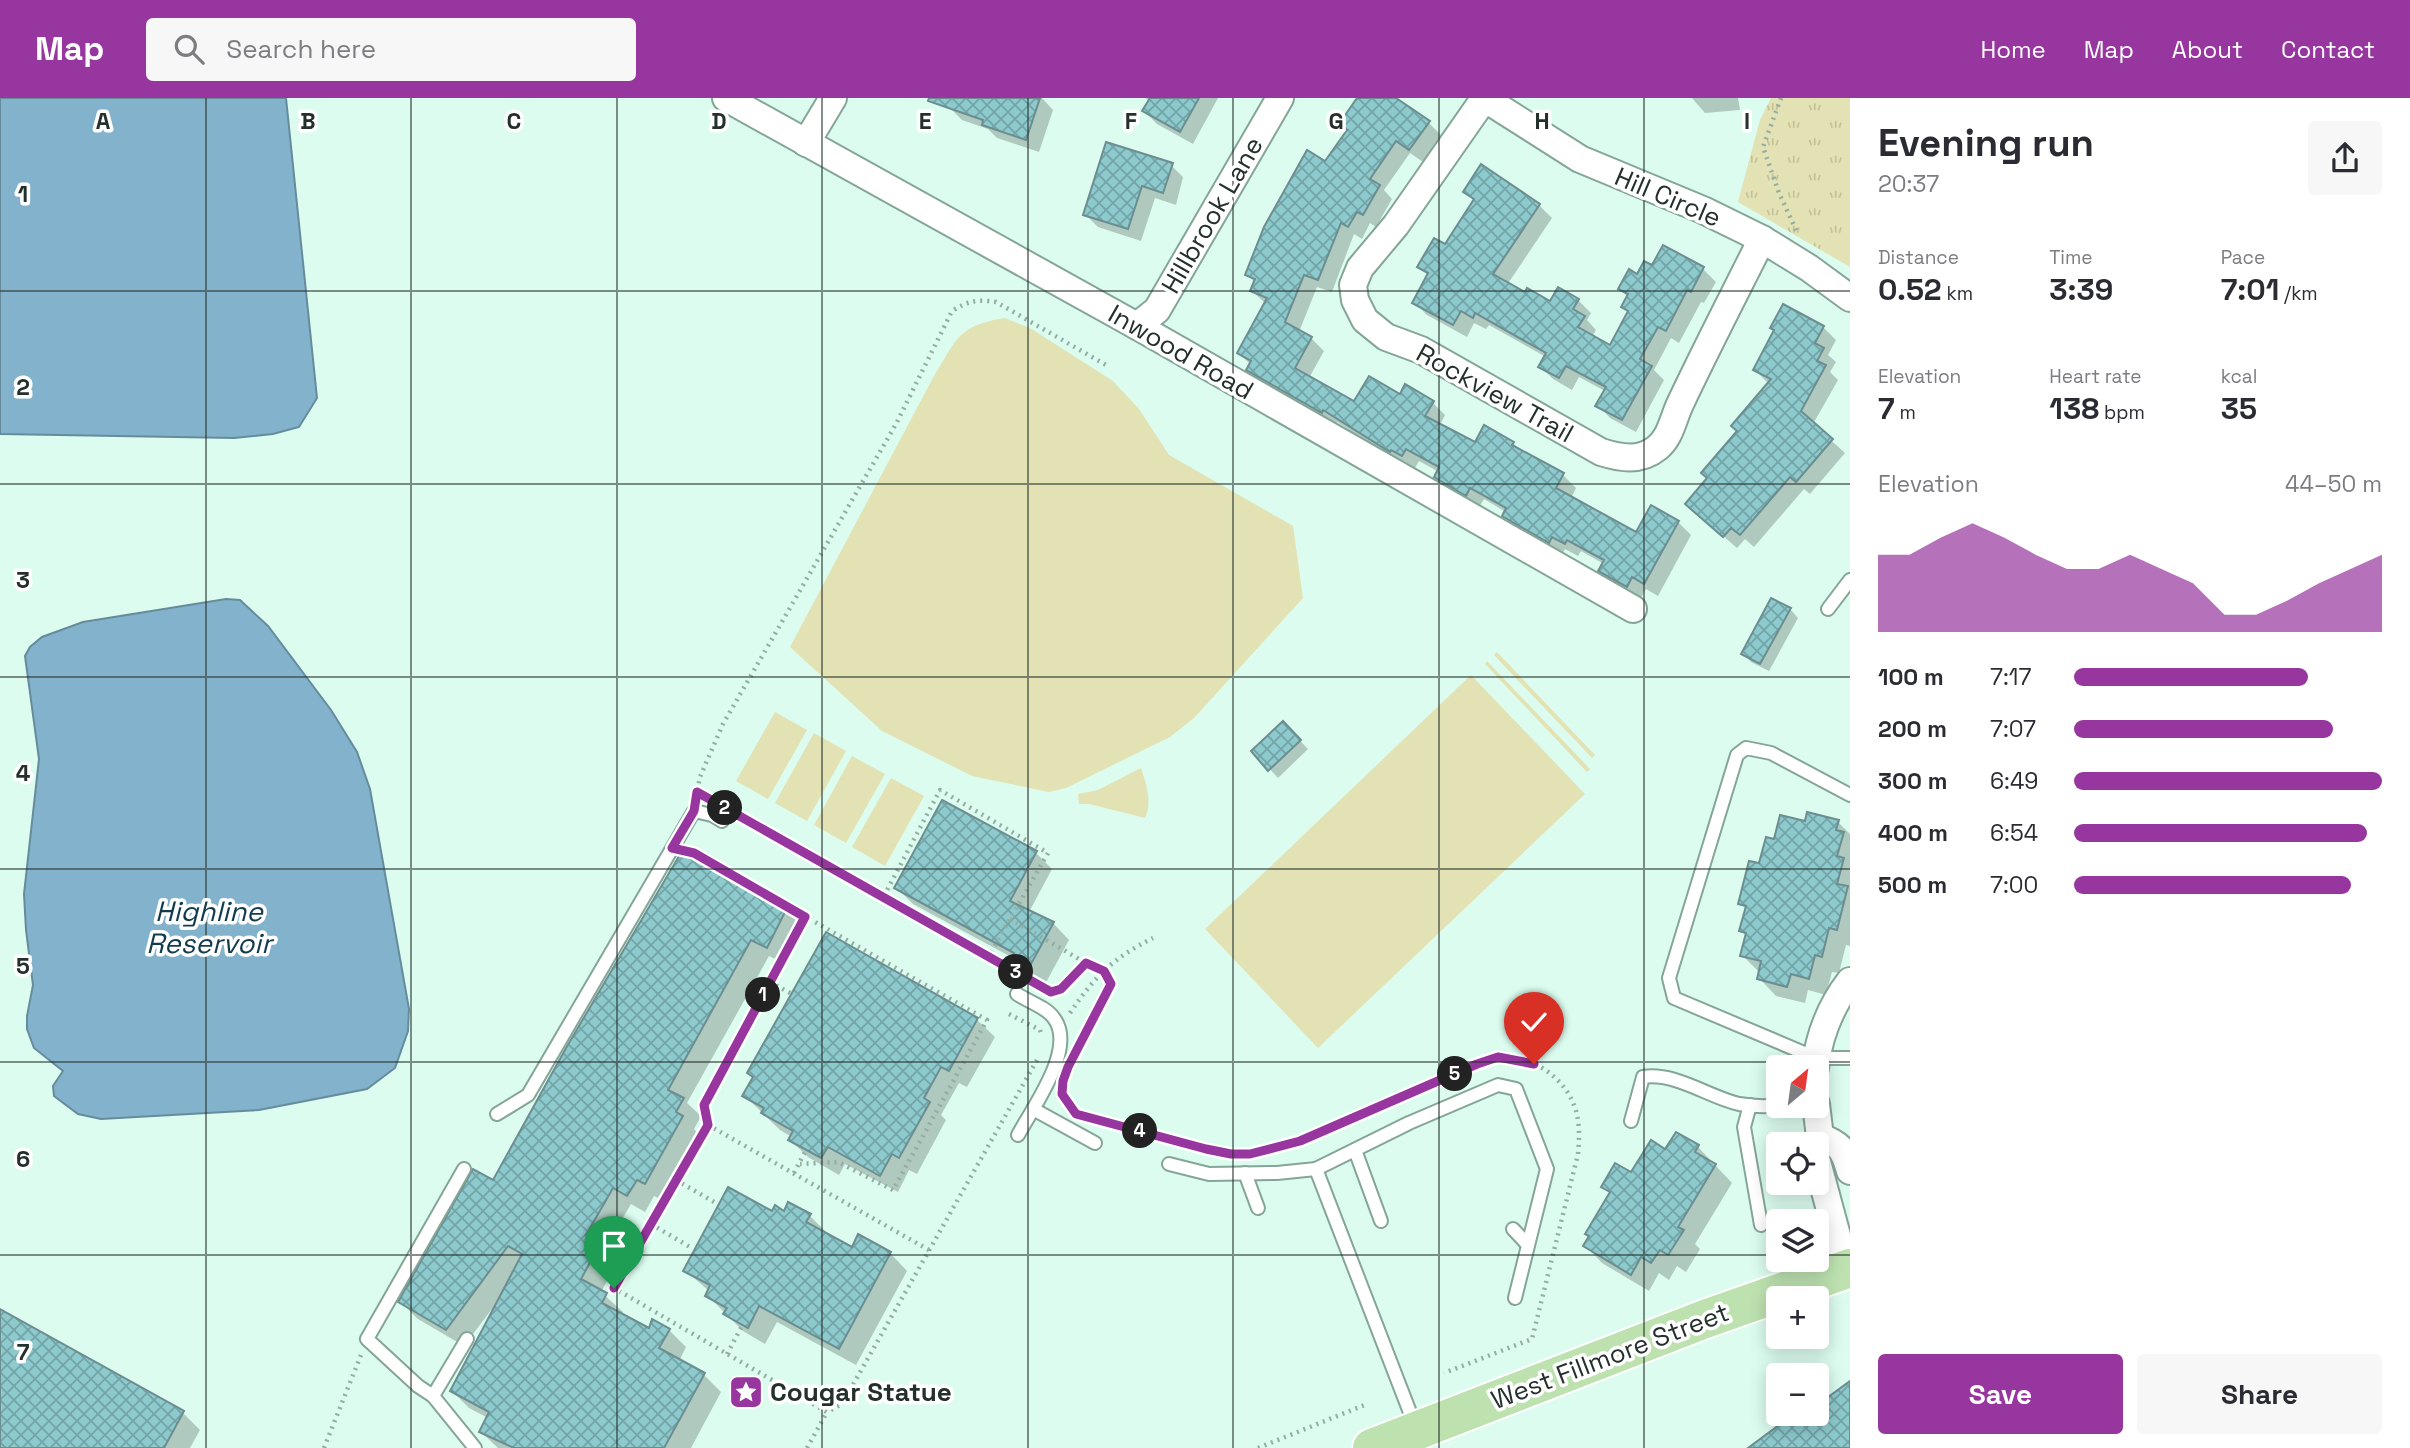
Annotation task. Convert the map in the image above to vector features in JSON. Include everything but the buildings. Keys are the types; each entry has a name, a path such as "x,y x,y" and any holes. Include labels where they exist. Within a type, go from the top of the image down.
{"main road":[{"name":"West Fillmore Street","path":"1372,1448 1420,1439 1705,1319 1848,1268"}],"street":[{"name":"Inwood Road","path":"726,98 1137,326 1633,610"},
{"path":"806,144 833,98"},
{"name":"Hillbrook Lane","path":"1137,326 1157,310 1280,98"},
{"name":"Hill Circle","path":"1484,98 1580,159 1703,210 1762,239 1850,298"},
{"name":"Rockview Trail","path":"1484,98 1396,225 1360,268 1353,285 1355,300 1365,320 1386,337 1421,350 1601,452 1622,458 1641,457 1656,449 1666,439 1679,405 1762,239"},
{"path":"1817,1055 1828,1015 1850,981"},
{"path":"1829,1145 1836,1143 1846,1156 1850,1171"},
{"path":"1829,1191 1848,1268"}],"lane":[{"path":"1828,609 1850,580"},
{"path":"1799,1055 1674,998 1669,978 1737,755 1746,748 1771,753 1850,795"},
{"path":"497,1114 528,1095 694,811 712,815 722,821"},
{"path":"1017,994 1053,1015 1060,1029 1061,1048 1054,1070 1018,1135"},
{"path":"1829,1061 1850,1058"},
{"path":"1631,1121 1643,1077 1652,1075 1739,1104 1766,1105"},
{"path":"1169,1164 1209,1174 1316,1169 1409,1123 1498,1085 1516,1089 1547,1169 1515,1298"},
{"path":"1750,1105 1744,1127 1761,1225"},
{"path":"1033,1109 1096,1143"},
{"path":"1356,1150 1381,1221"},
{"path":"464,1169 367,1339 418,1386 433,1396 475,1448"},
{"path":"1316,1169 1420,1439"},
{"path":"1245,1173 1258,1208"},
{"path":"1513,1229 1528,1245"},
{"path":"433,1396 467,1339"}],"path":[{"path":"1781,98 1763,147 1809,268"},
{"path":"694,811 700,776 723,724 896,424 952,311 978,299 996,302 1106,365"},
{"path":"884,896 940,790 1048,853 989,956"},
{"path":"697,792 709,799"},
{"path":"732,812 1030,980"},
{"path":"672,848 694,853 987,1020 893,1190 838,1162 800,1164"},
{"path":"805,917 704,1105 708,1125 614,1288 827,1412"},
{"path":"1010,919 1104,971 1111,984 1074,1055"},
{"path":"1060,1029 1091,982 1129,950 1153,938"},
{"path":"1041,986 1051,992 1061,989 1086,963"},
{"path":"770,982 792,994"},
{"path":"1009,1014 1040,1030 1042,1038"},
{"path":"1063,1081 1062,1094 1076,1114 1206,1149 1231,1154 1250,1154 1300,1141 1498,1057 1534,1064 1550,1073 1565,1086 1577,1112 1580,1131 1578,1154 1532,1339 1444,1373"},
{"path":"807,1448 827,1412 842,1404 1038,1058"},
{"path":"708,1125 929,1250"},
{"path":"794,1172 805,1152"},
{"path":"677,1180 715,1202"},
{"path":"650,1224 690,1247"},
{"path":"727,1354 742,1326"},
{"path":"324,1448 367,1339"},
{"path":"1258,1448 1367,1404"}],"green space":[{"path":"1771,98 1850,98 1850,267 1738,202 1760,120"},
{"path":"1005,318 1030,328 1113,381 1139,409 1169,455 1293,526 1303,598 1194,718 1170,737 1066,788 1049,792 972,776 882,731 790,647 948,352 968,330"},
{"path":"1497,652 1595,755 1592,758 1494,655"},
{"path":"1487,661 1590,769 1587,772 1485,664"},
{"path":"1471,675 1585,794 1318,1048 1205,929"},
{"path":"775,712 807,730 768,799 736,781"},
{"path":"814,733 846,751 807,821 775,803"},
{"path":"852,756 885,774 846,843 814,825"},
{"path":"1141,768 1149,799 1145,818 1079,804 1078,794 1098,790"},
{"path":"891,778 924,796 885,866 852,847"}],"water":[{"path":"0,98 286,98 317,398 299,427 273,434 234,438 0,434"},
{"name":"Highline Reservoir","path":"226,599 240,600 268,626 331,710 357,752 370,789 409,1009 408,1031 395,1068 367,1089 259,1110 101,1119 78,1114 54,1096 53,1086 63,1071 34,1048 27,1029 33,985 24,894 39,759 25,656 30,647 42,637 83,622"}],"place":[{"name":"Cougar Statue","path":"746,1392"}],"route":[{"path":"614,1288 708,1125 704,1105 805,917 694,853 672,848 694,811 697,792 1051,992 1061,989 1086,963 1104,971 1111,984 1063,1081 1062,1094 1076,1114 1206,1149 1231,1154 1250,1154 1300,1141 1498,1057 1534,1064"}]}
